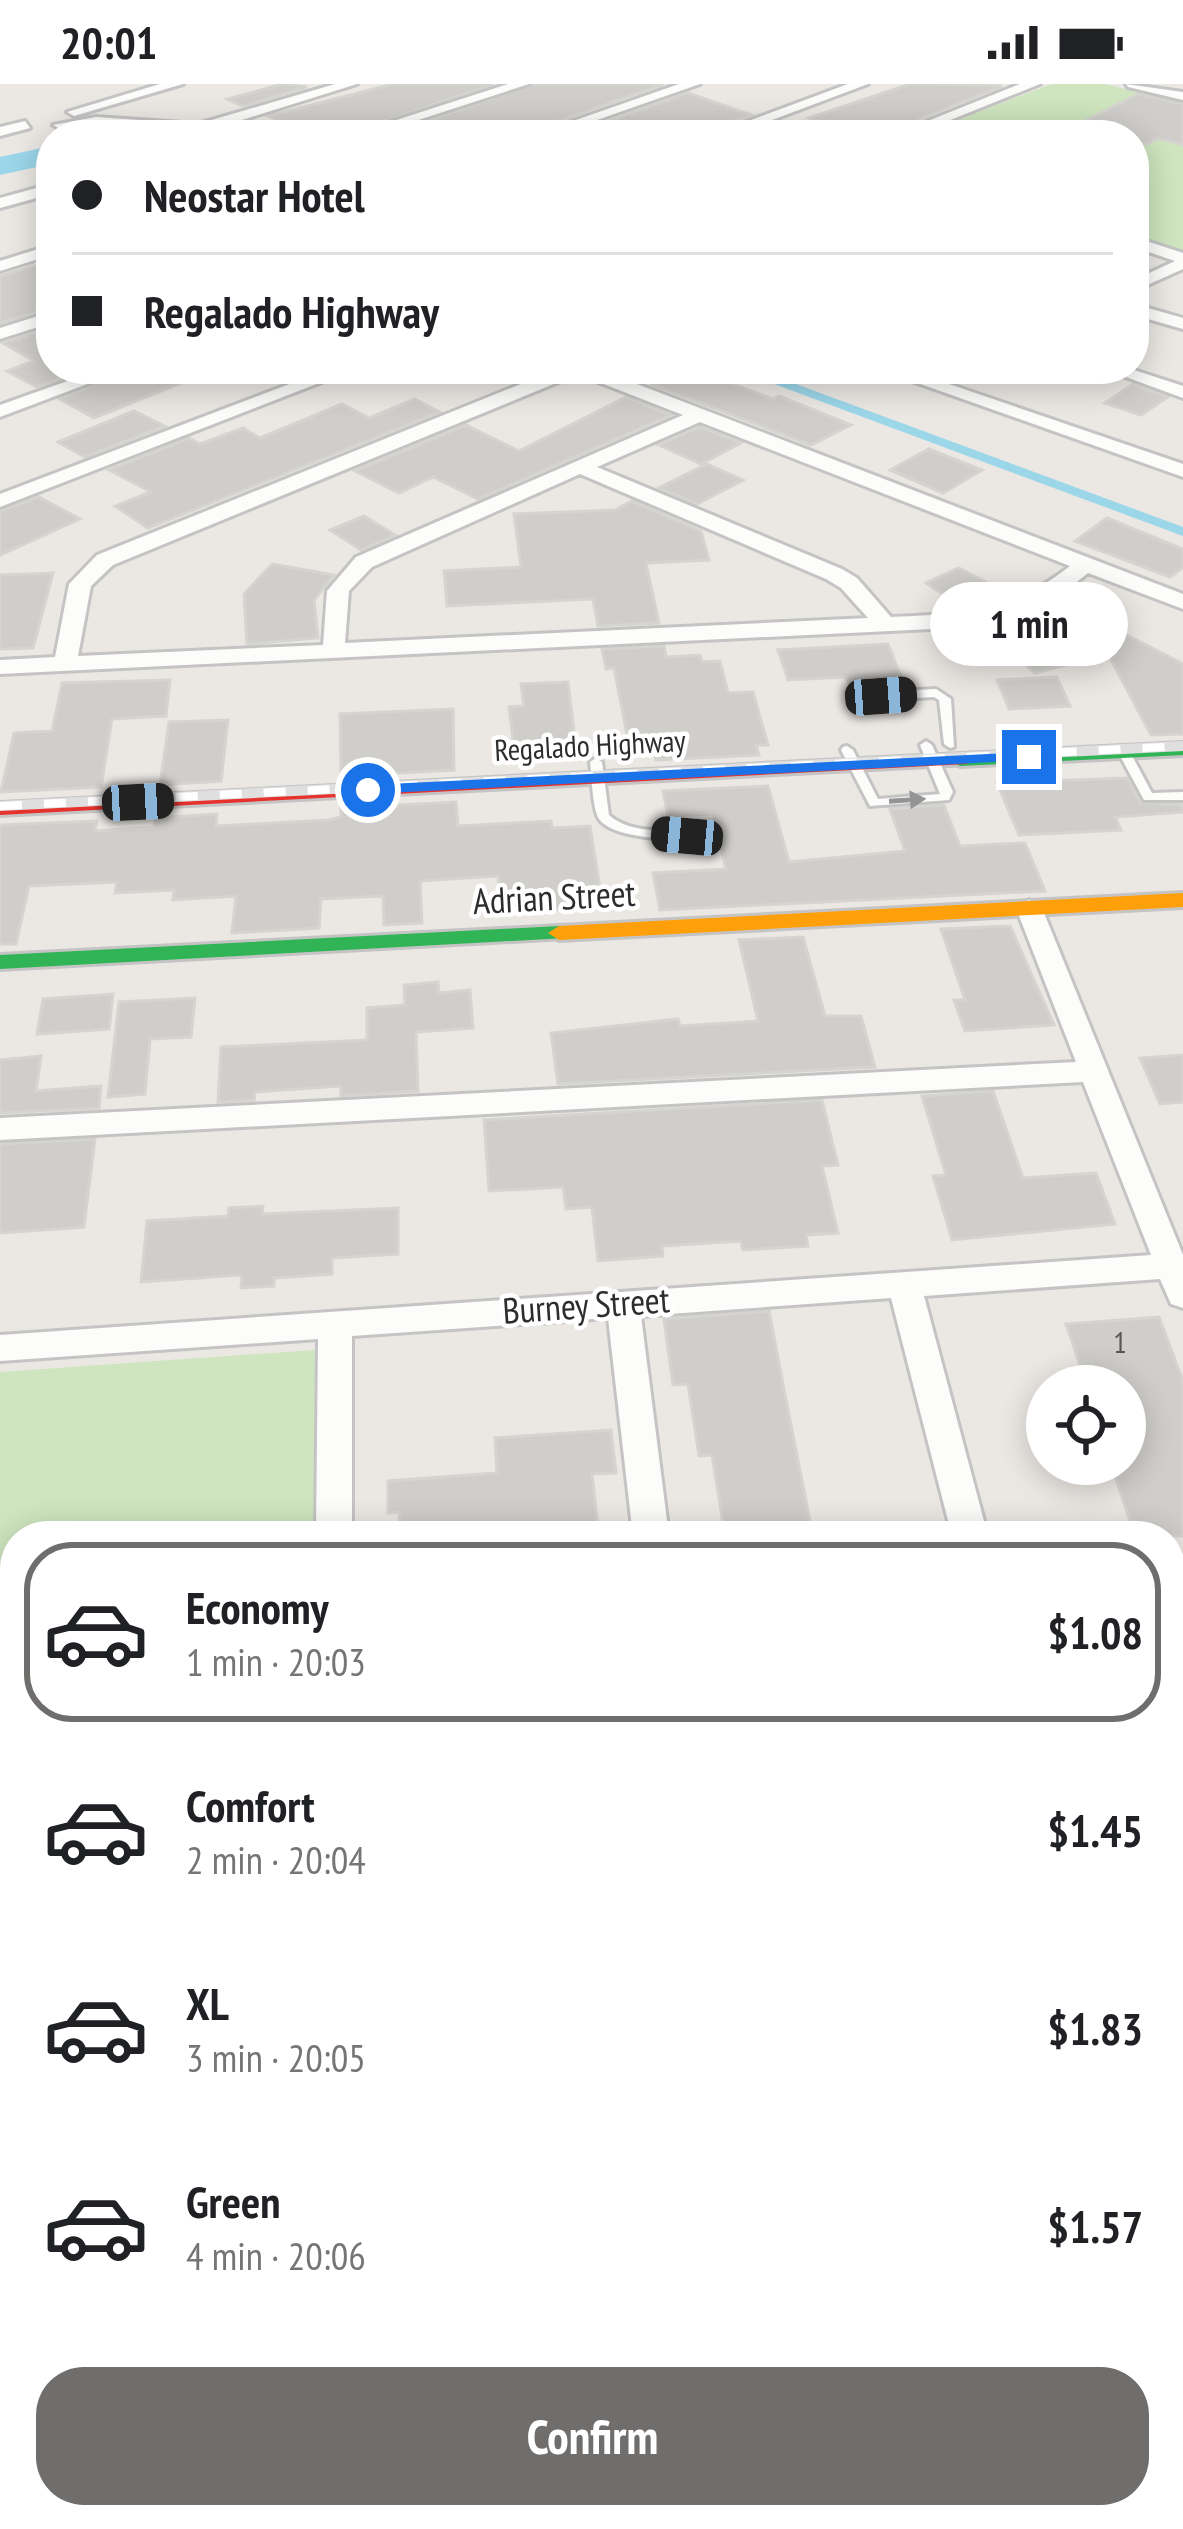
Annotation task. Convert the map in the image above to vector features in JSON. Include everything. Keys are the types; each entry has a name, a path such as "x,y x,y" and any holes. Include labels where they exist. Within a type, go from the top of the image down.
{"main road":[{"name":"Regalado Highway","path":"0,792 849,758 1183,733"},
{"name":"Regalado Highway","path":"937,750 1183,749"},
{"name":"Regalado Highway","path":"0,808 598,770"},
{"name":"Adrian Street","path":"0,962 1183,900"}],"street":[{"path":"70,120 73,112 176,84"},
{"path":"227,120 350,84"},
{"path":"406,120 522,84"},
{"path":"585,120 693,84"},
{"path":"760,120 861,84"},
{"path":"939,120 1034,84"},
{"path":"1133,84 1181,95"},
{"path":"0,132 25,125"},
{"path":"0,203 36,193"},
{"path":"1149,248 1183,261"},
{"path":"0,266 36,255"},
{"path":"1149,278 1183,261"},
{"path":"1149,313 1183,324"},
{"path":"0,334 36,322"},
{"path":"1149,381 1183,392"},
{"path":"0,411 76,384"},
{"path":"0,501 307,384"},
{"path":"64,664 80,584 105,560 541,384"},
{"path":"619,384 1183,602"},
{"path":"931,384 1183,471"},
{"path":"334,652 334,596 342,579 364,562 701,414"},
{"path":"582,468 834,574 849,583 888,627"},
{"path":"0,668 972,620 1042,598 1084,565"},
{"path":"1029,908 1177,1280"},
{"path":"0,1130 1093,1071"},
{"name":"Burney Street","path":"0,1348 904,1284 1177,1280"},
{"path":"904,1284 966,1521"},
{"path":"622,1302 650,1521"},
{"path":"334,1521 335,1324"}],"lane":[{"path":"849,758 874,802 945,797 937,750 945,699 935,692 881,696"},
{"path":"1124,752 1148,797 1183,796"},
{"path":"598,770 603,816 614,826 687,836"}],"green space":[{"path":"1052,84 1105,84 1183,103 1183,252 1149,241 1149,120 956,120"},
{"path":"315,1350 314,1521 0,1521 0,1372"}],"water":[{"path":"774,384 796,384 1183,527 1183,536"}],"building":[{"path":"283,84 307,87 243,106 227,99"},
{"path":"393,84 493,84 389,120 277,120 268,116"},
{"path":"533,84 664,84 561,120 430,120"},
{"path":"910,84 1002,86 917,120 809,118"},
{"path":"688,93 751,115 737,120 611,120"},
{"path":"1138,94 1183,104 1183,145 1158,138 1149,143 1149,120 1087,120"},
{"path":"36,265 36,312 0,323 0,276"},
{"path":"36,333 36,384 46,384 37,387 7,371 34,361 3,343"},
{"path":"96,384 178,384 94,418 60,399"},
{"path":"732,384 773,399 779,396 851,425 811,445 653,385"},
{"path":"1133,384 1168,397 1141,415 1105,403"},
{"path":"626,397 671,415 478,499 433,477 399,493 355,471 466,425 519,451"},
{"path":"415,399 440,412 148,528 115,506 151,492 109,470 189,438 200,444 243,428 260,438 342,404 369,418"},
{"path":"134,411 165,426 85,457 58,442"},
{"path":"700,427 741,443 701,464 659,445"},
{"path":"929,449 982,470 943,493 890,470"},
{"path":"707,464 743,480 697,504 659,488"},
{"path":"39,497 80,519 0,555 0,511"},
{"path":"632,501 701,531 709,560 646,563 659,623 598,626 593,599 447,606 444,571 521,567 514,514 615,510"},
{"path":"364,516 395,535 361,550 330,530"},
{"path":"1107,518 1183,549 1183,567 1170,577 1075,541"},
{"path":"272,564 334,575 314,600 318,638 247,644 244,594"},
{"path":"959,568 1009,596 962,607 926,583"},
{"path":"53,573 33,648 0,649 0,575"},
{"path":"1084,613 1183,664 1183,734 1151,735 1108,654 1035,673 985,628 1030,614 1049,630"},
{"path":"888,644 903,681 788,680 778,650"},
{"path":"664,646 666,657 700,655 702,662 720,661 728,693 753,692 768,745 756,745 759,755 656,760 652,744 629,745 614,668 606,669 602,649"},
{"path":"1057,677 1070,706 1009,709 997,680"},
{"path":"170,680 166,716 112,719 101,787 1,792 14,733 52,731 62,683"},
{"path":"568,682 577,757 522,760 515,756 509,707 524,706 521,684"},
{"path":"453,709 454,770 341,776 340,714"},
{"path":"228,720 221,781 160,785 169,722"},
{"path":"1127,778 1140,802 1183,805 1183,812 1115,817 1121,830 1019,835 997,783"},
{"path":"768,786 789,862 905,851 890,809 944,805 960,846 1025,843 1045,891 660,910 653,873 726,869 713,814 668,816 663,791"},
{"path":"456,802 458,826 551,821 552,828 590,826 603,907 502,913 498,876 420,881 422,923 384,925 383,896 321,899 319,928 232,933 236,896 173,900 174,890 115,893 117,882 29,886 16,944 0,944 0,825 97,821 95,831 154,827 155,818 217,814 216,826 329,820 341,817 341,808"},
{"path":"1010,926 1054,1025 965,1031 954,1000 965,1000 941,929"},
{"path":"803,937 825,1016 861,1016 875,1067 558,1084 551,1033 678,1019 680,1026 758,1021 739,940"},
{"path":"438,982 439,993 470,990 473,1028 416,1032 418,1091 341,1096 341,1086 255,1092 254,1100 218,1102 221,1047 367,1040 367,1008 405,1005 404,985"},
{"path":"113,994 109,1029 37,1034 43,999"},
{"path":"195,998 191,1037 150,1039 145,1094 108,1097 119,1002"},
{"path":"1183,1055 1183,1102 1160,1104 1140,1058"},
{"path":"41,1056 36,1091 101,1086 99,1108 0,1113 0,1060"},
{"path":"993,1091 1023,1178 1096,1173 1115,1224 952,1240 933,1176 946,1175 922,1096"},
{"path":"822,1100 838,1165 822,1166 838,1233 806,1235 808,1246 743,1250 741,1241 662,1246 663,1256 598,1261 592,1207 566,1209 563,1187 489,1191 484,1120"},
{"path":"95,1139 84,1227 0,1233 0,1144"},
{"path":"263,1206 262,1214 398,1208 398,1254 332,1258 332,1274 274,1278 274,1286 241,1288 242,1275 141,1282 147,1221 228,1216 229,1208"},
{"path":"769,1311 810,1521 723,1521 712,1455 699,1456 688,1384 673,1385 664,1319"},
{"path":"1159,1317 1183,1381 1183,1521 1130,1521 1118,1485 1146,1485 1146,1365 1080,1365 1066,1324"},
{"path":"611,1430 616,1473 592,1474 597,1521 399,1521 399,1512 388,1513 388,1481 497,1473 495,1438"}],"waterway":[{"path":"0,166 36,158"}],"railway":[{"path":"0,806 1183,746"}],"traffic: fast":[{"path":"960,760 1183,749"},
{"path":"0,962 559,933"}],"traffic: slow":[{"path":"559,933 1183,900"}],"traffic: jam":[{"path":"0,809 960,760"}],"route":[{"path":"368,790 1029,757"}]}
